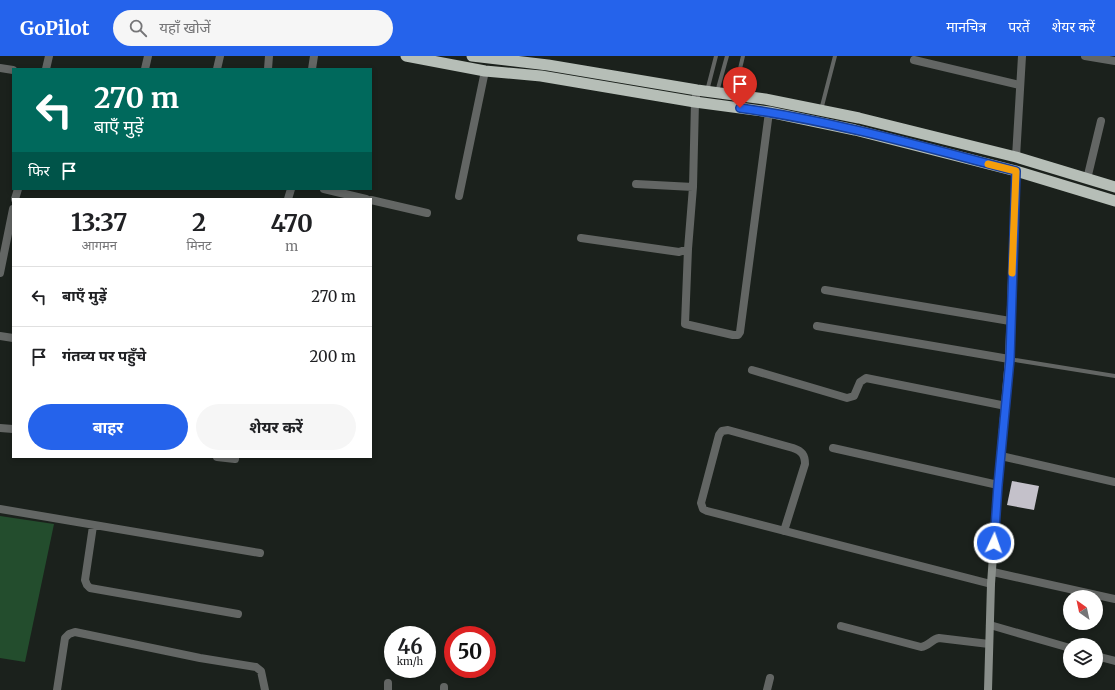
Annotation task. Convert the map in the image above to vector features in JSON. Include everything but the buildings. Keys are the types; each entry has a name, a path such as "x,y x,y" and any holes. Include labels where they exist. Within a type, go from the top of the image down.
{"highway":[{"path":"406,56 485,71 541,76 695,102 769,112 855,130 1016,171 1115,200"},
{"path":"472,56 548,65 765,99 859,118 1016,157 1115,188"}],"main road":[{"path":"988,690 991,584 998,485 1010,359 1010,321 1016,171"}],"street":[{"path":"46,68 49,56"},
{"path":"146,68 148,56"},
{"path":"217,68 220,56"},
{"path":"268,68 269,56"},
{"path":"312,68 314,56"},
{"path":"1016,157 1022,56"},
{"path":"1085,56 1115,61"},
{"path":"914,60 1020,85"},
{"path":"0,68 12,70"},
{"path":"459,196 485,71"},
{"path":"707,91 695,102 693,187 688,249 685,324 733,335 738,335 740,332 769,112"},
{"path":"1087,179 1100,121"},
{"path":"636,184 693,187"},
{"path":"328,190 362,198"},
{"path":"372,200 427,213"},
{"path":"0,273 6,236 12,213"},
{"path":"581,238 679,252 688,249"},
{"path":"825,290 1010,321"},
{"path":"817,326 1010,359"},
{"path":"0,336 12,338"},
{"path":"752,370 847,398 854,396 860,382 866,378 1006,406"},
{"path":"0,428 12,429"},
{"path":"784,531 804,464 804,455 798,450 786,446 728,430 722,431 719,435 701,503 703,509 711,513 991,584"},
{"path":"833,448 998,485"},
{"path":"1001,456 1115,482"},
{"path":"223,458 235,460"},
{"path":"0,509 93,526 260,553"},
{"path":"93,526 85,580 87,586 90,588 238,614"},
{"path":"993,572 1115,599"},
{"path":"990,625 1063,646"},
{"path":"841,626 921,647 926,646 935,638 990,644"},
{"path":"57,690 65,638 69,634 75,632 200,658 256,667 260,671 265,690"},
{"path":"1103,658 1115,661"},
{"path":"767,690 770,678"}],"lane":[{"path":"707,91 716,56"},
{"path":"707,91 727,56"},
{"path":"734,95 743,56"},
{"path":"820,110 835,56"},
{"path":"1010,359 1115,376"}],"green space":[{"path":"0,516 54,524 25,662 0,658"}],"slow traffic":[{"path":"988,164 1016,171 1012,273"}],"route":[{"path":"740,108 769,112 855,130 1016,171 1010,321 1010,359 994,543"}]}
